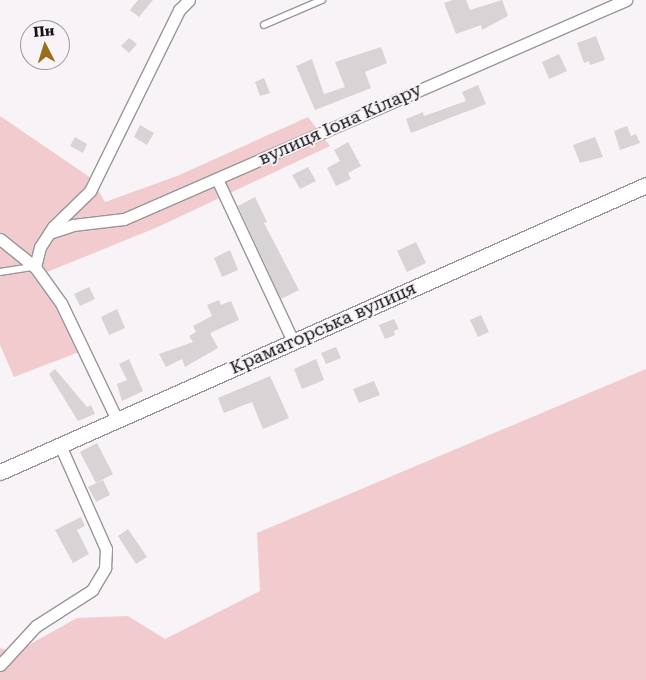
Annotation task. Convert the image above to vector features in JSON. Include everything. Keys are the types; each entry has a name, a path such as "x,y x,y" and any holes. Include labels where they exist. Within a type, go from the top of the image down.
{"street":[{"path":"35,267 40,248 49,233 90,191 179,10 189,0"},
{"name":"вулиця Іона Кілару","path":"49,233 73,225 124,219 626,0"},
{"path":"217,179 293,341"},
{"name":"Краматорська вулиця","path":"0,472 646,185"},
{"path":"0,239 35,267 61,303 117,420"},
{"path":"0,665 36,626 92,590 105,568 106,549 60,445"}],"lane":[{"path":"264,25 322,0"},
{"path":"0,272 35,267"}],"shaded area":[{"path":"0,116 91,178 105,202 177,176 308,117 330,146 158,227 47,272 65,298 87,349 14,377 0,345"},
{"path":"646,369 646,680 0,680 0,648 16,652 77,618 128,616 165,639 260,591 257,533"}],"building":[{"path":"138,0 153,0 139,17 130,10"},
{"path":"453,0 466,0 470,10 502,0 508,16 482,30 481,25 456,34 444,3"},
{"path":"596,36 605,60 590,65 589,61 584,63 577,43"},
{"path":"129,38 137,44 129,53 121,46"},
{"path":"381,47 387,63 365,72 371,88 315,110 296,66 312,59 324,94 345,87 335,62"},
{"path":"559,54 567,71 549,79 542,62"},
{"path":"264,78 270,93 260,96 255,82"},
{"path":"478,85 486,104 411,133 406,119 423,112 424,116 466,101 462,92"},
{"path":"140,125 154,133 147,145 134,137"},
{"path":"627,126 631,136 636,134 640,143 620,150 614,131"},
{"path":"75,137 87,144 83,153 70,146"},
{"path":"595,137 603,157 580,163 573,145"},
{"path":"348,142 361,166 348,173 351,179 336,186 327,168 340,161 334,150"},
{"path":"308,167 316,181 300,189 292,175"},
{"path":"255,197 267,222 264,223 299,290 281,299 238,206"},
{"path":"416,242 426,263 407,272 397,251"},
{"path":"230,250 238,270 222,277 214,258"},
{"path":"89,287 95,299 80,306 74,294"},
{"path":"219,300 221,305 231,301 239,320 210,333 218,348 185,367 182,359 166,367 159,354 193,342 189,336 196,332 193,326 212,316 207,305"},
{"path":"117,309 125,328 109,335 101,317"},
{"path":"481,315 489,332 478,337 470,320"},
{"path":"394,319 399,329 394,331 395,335 385,339 379,325"},
{"path":"336,347 341,358 326,364 321,353"},
{"path":"129,359 143,391 122,401 117,384 127,380 119,364"},
{"path":"316,359 324,380 302,389 294,369"},
{"path":"55,369 87,407 91,405 95,414 78,421 49,374"},
{"path":"270,376 289,418 263,429 252,402 224,413 218,398"},
{"path":"374,381 380,395 359,403 353,389"},
{"path":"97,443 113,474 96,483 80,452"},
{"path":"103,480 110,495 96,502 88,487"},
{"path":"81,517 85,526 77,530 89,554 73,563 55,530"},
{"path":"128,529 147,557 136,564 118,536"}]}
